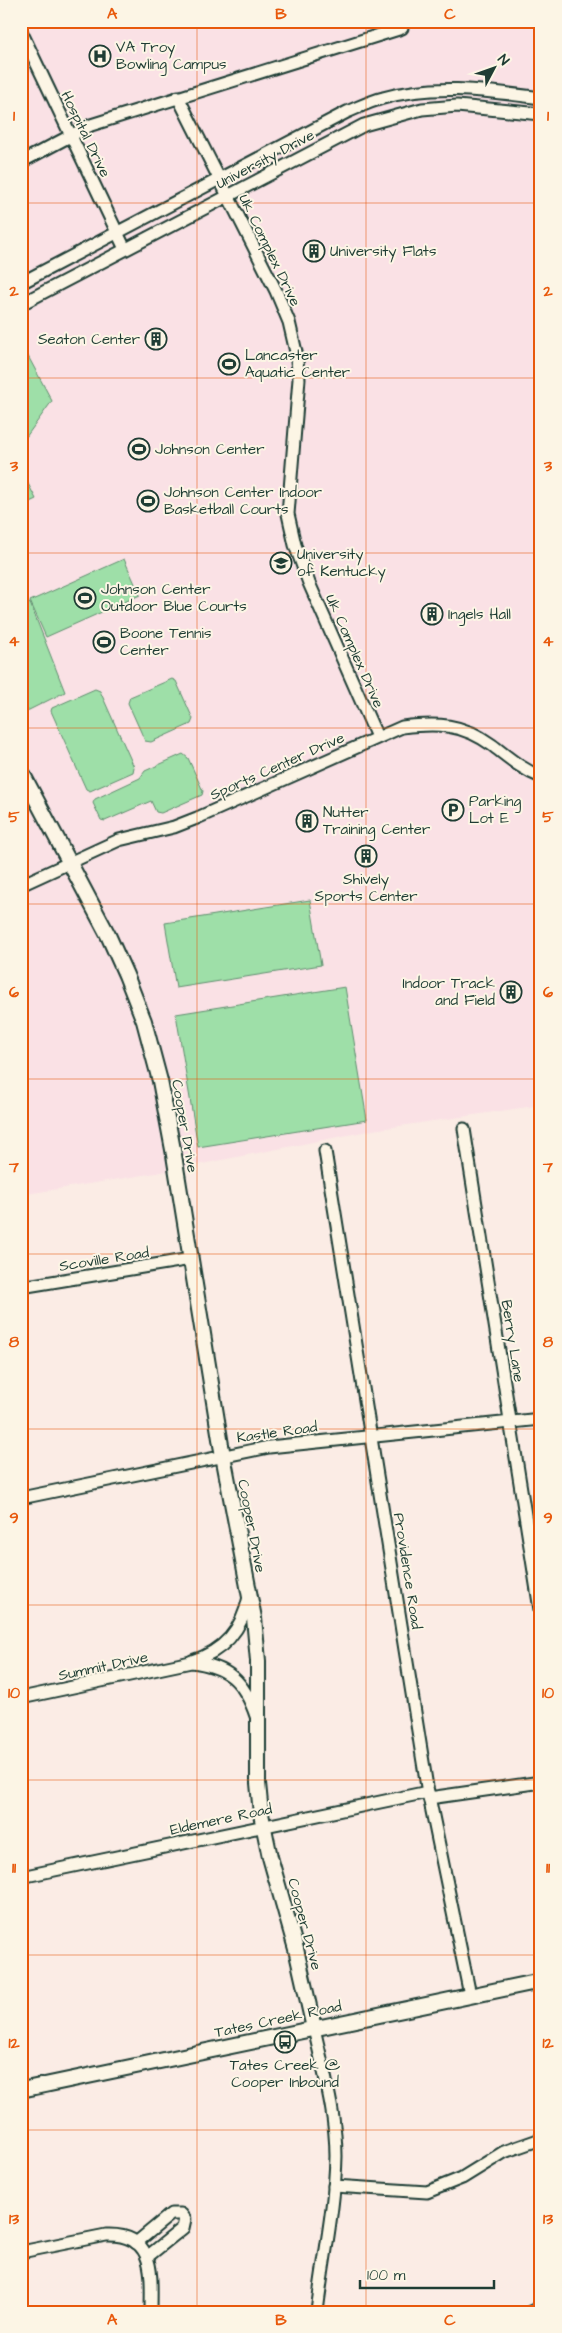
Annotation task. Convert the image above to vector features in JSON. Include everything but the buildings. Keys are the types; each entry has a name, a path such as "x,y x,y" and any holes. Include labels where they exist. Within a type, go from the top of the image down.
{"main road":[{"name":"Cooper Drive","path":"21,771 126,976 151,1043 165,1103 223,1455 250,1595 257,1642 258,1783 263,1826 292,1930 314,2028"},
{"name":"Tates Creek Road","path":"21,2090 541,1981"}],"street":[{"path":"21,162 89,126 402,28"},
{"name":"Hospital Drive","path":"21,31 125,249"},
{"name":"University Drive","path":"21,283 347,112 381,98 424,90 455,88 541,98"},
{"name":"Uk Complex Drive","path":"178,97 276,291 289,322 296,352 299,379 287,500 288,514 295,544 309,583 377,737"},
{"name":"University Drive","path":"21,304 345,134 384,118 422,109 457,106 541,114"},
{"name":"Sports Center Drive","path":"21,885 119,840 197,818 402,727 433,723 473,732 522,768 541,777"},
{"name":"Berry Lane","path":"464,1129 541,1616"},
{"name":"Providence Road","path":"325,1151 429,1795 470,1995"},
{"name":"Scoville Road","path":"21,1287 191,1260"},
{"name":"Kastle Road","path":"21,1498 269,1447 541,1419"},
{"name":"Summit Drive","path":"21,1698 190,1662 208,1656 230,1641 246,1613 250,1595"},
{"name":"Summit Drive","path":"190,1662 212,1666 232,1675 246,1692 257,1718"},
{"name":"Eldemere Road","path":"21,1877 263,1826 429,1795 541,1782"},
{"name":"Cooper Drive","path":"314,2028 332,2116 336,2155 334,2186 317,2312"},
{"path":"334,2186 427,2192 462,2178 504,2152 541,2139"},
{"path":"136,2243 172,2214 181,2214 185,2219 183,2228 147,2257"},
{"path":"21,2252 119,2234 136,2243 147,2257 152,2274 151,2312"},
{"path":"530,2312 541,2307"}],"shaded area":[{"name":"University of Kentucky","path":"21,21 541,21 541,1105 373,1130 162,1172 21,1195"}],"green space":[{"path":"21,343 52,401 21,444"},
{"path":"21,470 36,499 21,506"},
{"name":"Johnson Center Outdoor Blue Courts","path":"124,559 140,595 46,637 30,601"},
{"path":"30,603 65,692 21,714 21,606"},
{"path":"172,679 176,681 193,719 191,724 151,742 145,741 128,703 130,697"},
{"path":"95,689 100,691 134,767 133,772 90,791 86,789 51,711 52,708"},
{"path":"183,754 188,758 203,791 202,795 161,813 156,812 151,801 105,821 101,820 93,803 95,799 140,778 145,771"},
{"path":"310,900 321,965 176,988 165,923"},
{"path":"345,987 367,1120 198,1147 176,1014"}],"place":[{"name":"VA Troy Bowling Campus","path":"100,56"},
{"name":"University Flats","path":"314,251"},
{"name":"Seaton Center","path":"156,339"},
{"name":"Lancaster Aquatic Center","path":"229,364"},
{"name":"Johnson Center","path":"139,449"},
{"name":"Johnson Center Indoor Basketball Courts","path":"148,501"},
{"name":"University of Kentucky","path":"281,563"},
{"name":"Johnson Center Outdoor Blue Courts","path":"85,598"},
{"name":"Ingels Hall","path":"432,614"},
{"name":"Boone Tennis Center","path":"104,642"},
{"name":"Parking Lot E","path":"453,810"},
{"name":"Nutter Training Center","path":"307,821"},
{"name":"Shively Sports Center","path":"366,856"},
{"name":"Indoor Track and Field","path":"511,992"},
{"name":"Tates Creek @ Cooper Inbound","path":"285,2042"}]}
